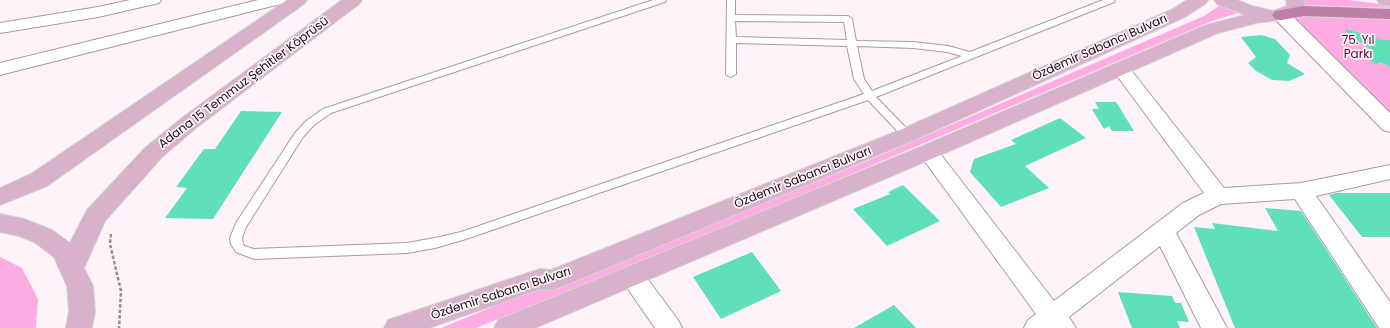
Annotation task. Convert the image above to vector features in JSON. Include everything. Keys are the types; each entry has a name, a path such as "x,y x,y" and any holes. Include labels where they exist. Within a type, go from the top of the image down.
{"highway":[{"path":"1369,0 1390,1"},
{"path":"1288,7 1304,12 1390,14"}],"main road":[{"path":"0,197 39,180 298,0"},
{"name":"Adana 15 Temmuz Şehitler Köprüsü","path":"72,266 95,216 154,152 189,123 353,0"},
{"name":"Özdemir Sabancı Bulvarı","path":"397,328 540,279 552,280 907,135 1179,13 1199,0"},
{"path":"1223,0 1248,11 1263,14 1288,7"},
{"path":"1386,0 1390,1"},
{"name":"Özdemir Sabancı Bulvarı","path":"507,328 928,152 1212,29 1256,18 1288,7"},
{"path":"0,223 24,228 43,236 63,251 72,266 80,286 82,311 79,328"}],"street":[{"path":"0,28 98,12 153,0"},
{"path":"0,69 278,0"},
{"path":"1288,7 1390,125"},
{"path":"1121,69 1218,196"},
{"path":"928,152 1051,324 1191,208 1218,196 1302,191 1390,172"},
{"path":"1302,191 1390,323"},
{"path":"1163,230 1214,328"},
{"path":"631,276 669,328"}],"lane":[{"path":"662,0 327,111 310,123 299,135 240,226 236,238 237,244 246,252 262,254 389,249 435,243 462,236 846,105 968,55 1111,0"},
{"path":"731,0 731,74"},
{"path":"731,18 848,19 851,43 859,79 869,95 907,135"},
{"path":"731,40 937,47 968,55"}],"path":[{"path":"112,228 110,244 120,291 119,328"}],"green space":[{"path":"1303,0 1348,0 1390,5 1390,8 1304,5"},
{"path":"1222,4 1241,12 1212,21 698,239 476,328 441,328 545,285 697,230 867,161 1204,16"},
{"name":"75. Yıl Parkı","path":"1281,15 1390,15 1390,125"},
{"path":"0,257 22,268 38,299 36,328 0,328"}],"building":[{"path":"1346,29 1383,40 1390,40 1390,67 1381,62 1376,64 1367,59 1371,50 1345,31"},
{"path":"1261,35 1275,39 1290,55 1287,63 1305,74 1289,81 1272,80 1256,71 1248,63 1256,57 1241,37"},
{"path":"1095,102 1116,102 1134,131 1112,131 1109,126 1104,129 1092,109 1099,109"},
{"path":"241,111 282,112 213,219 165,218 187,188 176,187 204,149 215,149"},
{"path":"1060,118 1086,138 1025,166 1049,188 1001,207 970,172 974,159 1016,144 1011,140"},
{"path":"903,185 940,221 887,246 853,209 890,194 888,192"},
{"path":"1336,193 1390,193 1390,237 1362,237 1329,195"},
{"path":"1265,208 1301,211 1377,328 1235,328 1194,227 1215,229 1212,223 1278,231"},
{"path":"752,252 781,291 721,319 693,277"},
{"path":"1118,292 1172,296 1175,303 1181,303 1189,322 1177,321 1180,328 1132,328"},
{"path":"894,305 916,328 854,328"}]}
